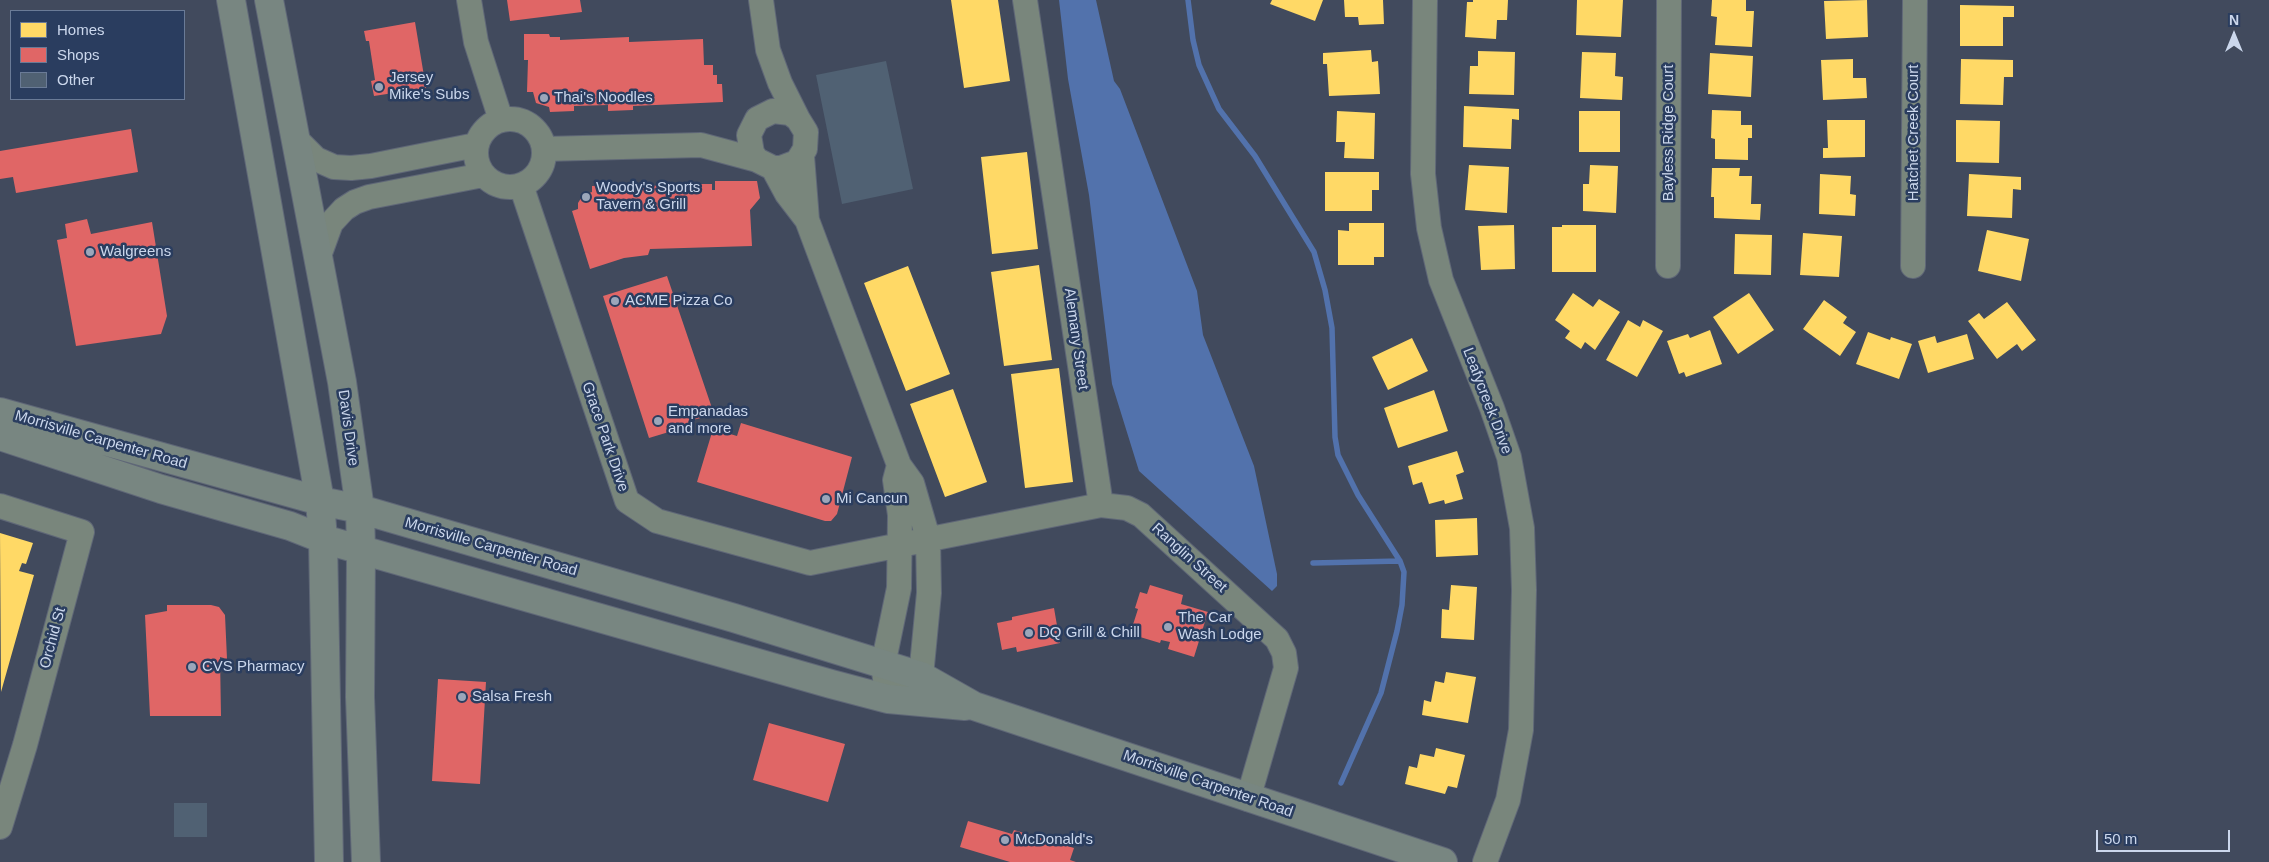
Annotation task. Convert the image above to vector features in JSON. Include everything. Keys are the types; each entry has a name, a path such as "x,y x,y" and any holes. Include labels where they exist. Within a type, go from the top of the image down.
{"main road":[{"path":"231,0 320,501 323,539 329,862"},
{"name":"Davis Drive","path":"269,0 342,382 360,509 360,697 366,862"},
{"name":"Morrisville Carpenter Road","path":"0,412 320,501 360,509 734,618 921,676 974,706 1226,789 1248,799 1443,862"},
{"name":"Morrisville Carpenter Road","path":"0,436 161,489 290,526 323,539 888,699 974,706"}],"street":[{"path":"469,0 476,42 501,120"},
{"path":"761,0 768,50 766,86 749,135 749,145 807,220"},
{"name":"Alemany Street","path":"1025,0 1101,505"},
{"name":"Leafycreek Drive","path":"1425,0 1423,174 1429,228 1442,280 1510,457 1522,528 1524,590 1521,730 1508,800 1485,862"},
{"name":"Bayless Ridge Court","path":"1668,266 1669,0"},
{"name":"Hatchet Creek Court","path":"1914,266 1915,0"},
{"path":"768,50 780,84 803,125 807,140 802,156 807,220 899,464 912,483 928,538 929,593 921,676 888,699 883,665 899,588 901,544 896,480 899,464"},
{"path":"701,145 773,111 790,113 798,118"},
{"path":"513,119 524,122 534,128 541,138 544,149 544,161 539,171 531,180 521,185 501,186 483,175 478,166 476,145 485,129 501,120 513,119"},
{"path":"296,139 316,159 334,167 351,168 371,166 476,145"},
{"path":"544,149 701,145 765,164 789,166 802,156"},
{"path":"319,256 331,223 344,209 355,202 369,197 483,175"},
{"name":"Grace Park Drive","path":"521,185 627,501 657,521 810,563 901,544"},
{"path":"901,544 1101,505"},
{"name":"Ranglin Street","path":"1101,505 1127,508 1141,515 1277,639 1284,653 1286,668 1248,799"},
{"name":"Orchid St","path":"0,506 82,532 25,745 0,827"}],"water":[{"path":"1059,0 1096,0 1114,81 1120,89 1197,291 1203,335 1254,466 1277,574 1277,586 1272,591 1139,471 1112,384 1089,195 1068,79"}],"building: Homes":[{"path":"951,0 998,0 1010,81 964,88"},
{"path":"1272,0 1323,0 1315,21 1270,4"},
{"path":"1344,0 1383,0 1384,24 1359,25 1358,17 1345,17"},
{"path":"1473,0 1508,0 1507,20 1497,20 1496,39 1465,37 1467,2 1473,2"},
{"path":"1577,0 1623,0 1621,37 1576,35"},
{"path":"1712,0 1746,0 1746,11 1754,11 1752,47 1715,45 1717,17 1711,16"},
{"path":"1867,0 1868,37 1826,39 1824,1"},
{"path":"1960,5 2014,6 2014,17 2003,17 2003,46 1960,46"},
{"path":"1371,50 1372,62 1378,61 1380,94 1329,96 1327,64 1323,64 1323,53"},
{"path":"1478,51 1515,52 1514,95 1469,94 1470,66 1478,66"},
{"path":"1582,52 1616,53 1615,76 1623,77 1622,100 1580,98"},
{"path":"1710,53 1753,56 1751,97 1708,94"},
{"path":"1853,59 1853,78 1866,78 1867,98 1823,100 1821,60"},
{"path":"1961,59 2013,60 2013,77 2004,77 2003,105 1960,104"},
{"path":"1464,106 1519,109 1519,120 1512,119 1511,149 1463,147"},
{"path":"1712,110 1741,111 1741,125 1752,125 1752,138 1748,138 1748,160 1715,159 1715,139 1711,138"},
{"path":"1337,111 1375,113 1374,159 1344,158 1345,142 1336,142"},
{"path":"1579,111 1620,111 1620,152 1579,152"},
{"path":"1827,120 1865,120 1865,157 1823,158 1823,148 1828,148"},
{"path":"1956,120 2000,121 1999,163 1956,162"},
{"path":"1027,152 1038,249 992,254 981,157"},
{"path":"1469,165 1509,167 1507,213 1465,210"},
{"path":"1590,165 1618,166 1616,213 1583,211 1583,184 1589,184"},
{"path":"1712,168 1740,168 1739,176 1752,176 1751,204 1761,204 1760,220 1714,218 1714,197 1711,197"},
{"path":"1325,172 1379,172 1379,190 1372,190 1372,211 1325,211"},
{"path":"1820,174 1851,176 1850,194 1856,195 1855,216 1819,214"},
{"path":"1969,174 2021,177 2021,190 2013,189 2012,218 1967,216"},
{"path":"1349,223 1384,223 1384,257 1374,257 1374,265 1338,265 1338,230 1349,231"},
{"path":"1514,225 1515,269 1481,270 1478,226"},
{"path":"1562,225 1596,225 1596,272 1552,272 1552,227 1562,227"},
{"path":"1987,230 2029,239 2021,281 1978,271"},
{"path":"1803,233 1842,236 1839,277 1800,275"},
{"path":"1735,234 1772,235 1771,275 1734,274"},
{"path":"1039,265 1052,360 1004,366 991,272"},
{"path":"908,266 950,374 906,391 864,283"},
{"path":"1573,293 1593,307 1599,299 1620,312 1595,350 1585,342 1581,349 1565,338 1570,331 1555,320"},
{"path":"1749,293 1774,330 1738,354 1713,317"},
{"path":"1824,300 1847,317 1843,323 1856,332 1840,356 1803,329"},
{"path":"2007,302 2036,340 2022,351 2017,344 1997,359 1968,321 1979,313 1984,319"},
{"path":"1628,320 1640,327 1643,320 1663,331 1637,377 1606,360"},
{"path":"1710,330 1722,364 1686,377 1684,372 1679,374 1667,341 1688,334 1690,338"},
{"path":"1868,332 1890,340 1891,337 1912,344 1899,379 1856,364"},
{"path":"1967,334 1974,359 1928,373 1918,341 1935,336 1937,343"},
{"path":"1412,338 1428,371 1388,390 1372,357"},
{"path":"1059,368 1073,482 1025,488 1011,374"},
{"path":"953,389 987,482 945,497 910,404"},
{"path":"1434,390 1448,431 1398,448 1384,408"},
{"path":"1457,451 1464,472 1456,475 1463,499 1445,504 1444,500 1429,504 1422,482 1413,485 1408,466"},
{"path":"1477,518 1478,555 1436,557 1435,520"},
{"path":"0,533 33,543 26,564 22,563 19,571 34,575 1,692"},
{"path":"1451,585 1477,587 1474,640 1441,638 1442,609 1449,610"},
{"path":"1446,672 1476,677 1468,723 1422,715 1424,700 1431,702 1435,681 1444,683"},
{"path":"1436,748 1465,755 1457,788 1448,786 1445,794 1405,784 1409,766 1417,768 1420,754 1434,757"}],"building: Shops":[{"path":"507,0 580,0 582,12 510,21"},
{"path":"415,22 426,88 374,96 371,81 375,80 369,41 366,41 364,31"},
{"path":"524,34 549,34 550,37 560,37 560,40 629,37 629,42 703,39 704,65 713,65 713,75 717,75 717,84 722,84 723,102 633,106 633,110 608,111 608,105 574,106 574,111 550,112 549,107 536,103 533,92 527,92 528,60 524,60"},
{"path":"131,129 138,172 16,193 13,177 0,179 0,151"},
{"path":"715,181 757,181 760,198 750,210 752,246 650,249 648,255 624,258 590,269 572,211 578,209 578,203 583,195 592,192 592,186 617,185 617,192 630,192 630,185 670,186 670,192 677,192 677,184 712,184 712,190 715,190"},
{"name":"Walgreens","path":"87,219 91,234 152,222 167,316 161,334 76,346 57,240 67,238 65,224"},
{"path":"667,276 714,414 690,421 692,425 649,438 603,296"},
{"path":"741,423 852,457 837,514 831,521 825,521 697,482 713,429 737,436"},
{"name":"The Car Wash Lodge","path":"1150,585 1183,595 1181,604 1208,612 1194,657 1168,649 1170,642 1161,640 1160,643 1130,634 1138,609 1135,608 1140,592 1147,594"},
{"name":"CVS Pharmacy","path":"167,605 211,605 219,607 225,615 227,659 220,657 221,716 150,716 145,615 167,611"},
{"name":"DQ Grill & Chill","path":"1054,608 1060,643 1017,652 1016,647 1002,650 997,623 1012,620 1012,617"},
{"path":"438,679 486,682 480,784 432,781"},
{"path":"769,723 845,744 828,802 753,780"},
{"name":"McDonald's","path":"968,821 1012,834 1014,830 1074,848 1070,860 1076,862 1010,862 960,847"}],"building: Other":[{"path":"886,61 913,189 842,204 816,75"},
{"path":"174,803 207,803 207,837 174,837"}],"waterway":[{"path":"1188,0 1193,40 1199,65 1219,109 1255,156 1314,252 1325,290 1332,328 1335,437 1338,455 1358,495 1400,561 1404,572 1402,605 1381,693 1341,783"},
{"path":"1313,563 1400,561"}],"place":[{"name":"Jersey Mike's Subs","path":"379,87"},
{"name":"Thai's Noodles","path":"544,98"},
{"name":"Woody's Sports Tavern & Grill","path":"586,197"},
{"name":"Walgreens","path":"90,252"},
{"name":"ACME Pizza Co","path":"615,301"},
{"name":"Empanadas and more","path":"658,421"},
{"name":"Mi Cancun","path":"826,499"},
{"name":"The Car Wash Lodge","path":"1168,627"},
{"name":"DQ Grill & Chill","path":"1029,633"},
{"name":"CVS Pharmacy","path":"192,667"},
{"name":"Salsa Fresh","path":"462,697"},
{"name":"McDonald's","path":"1005,840"}]}
